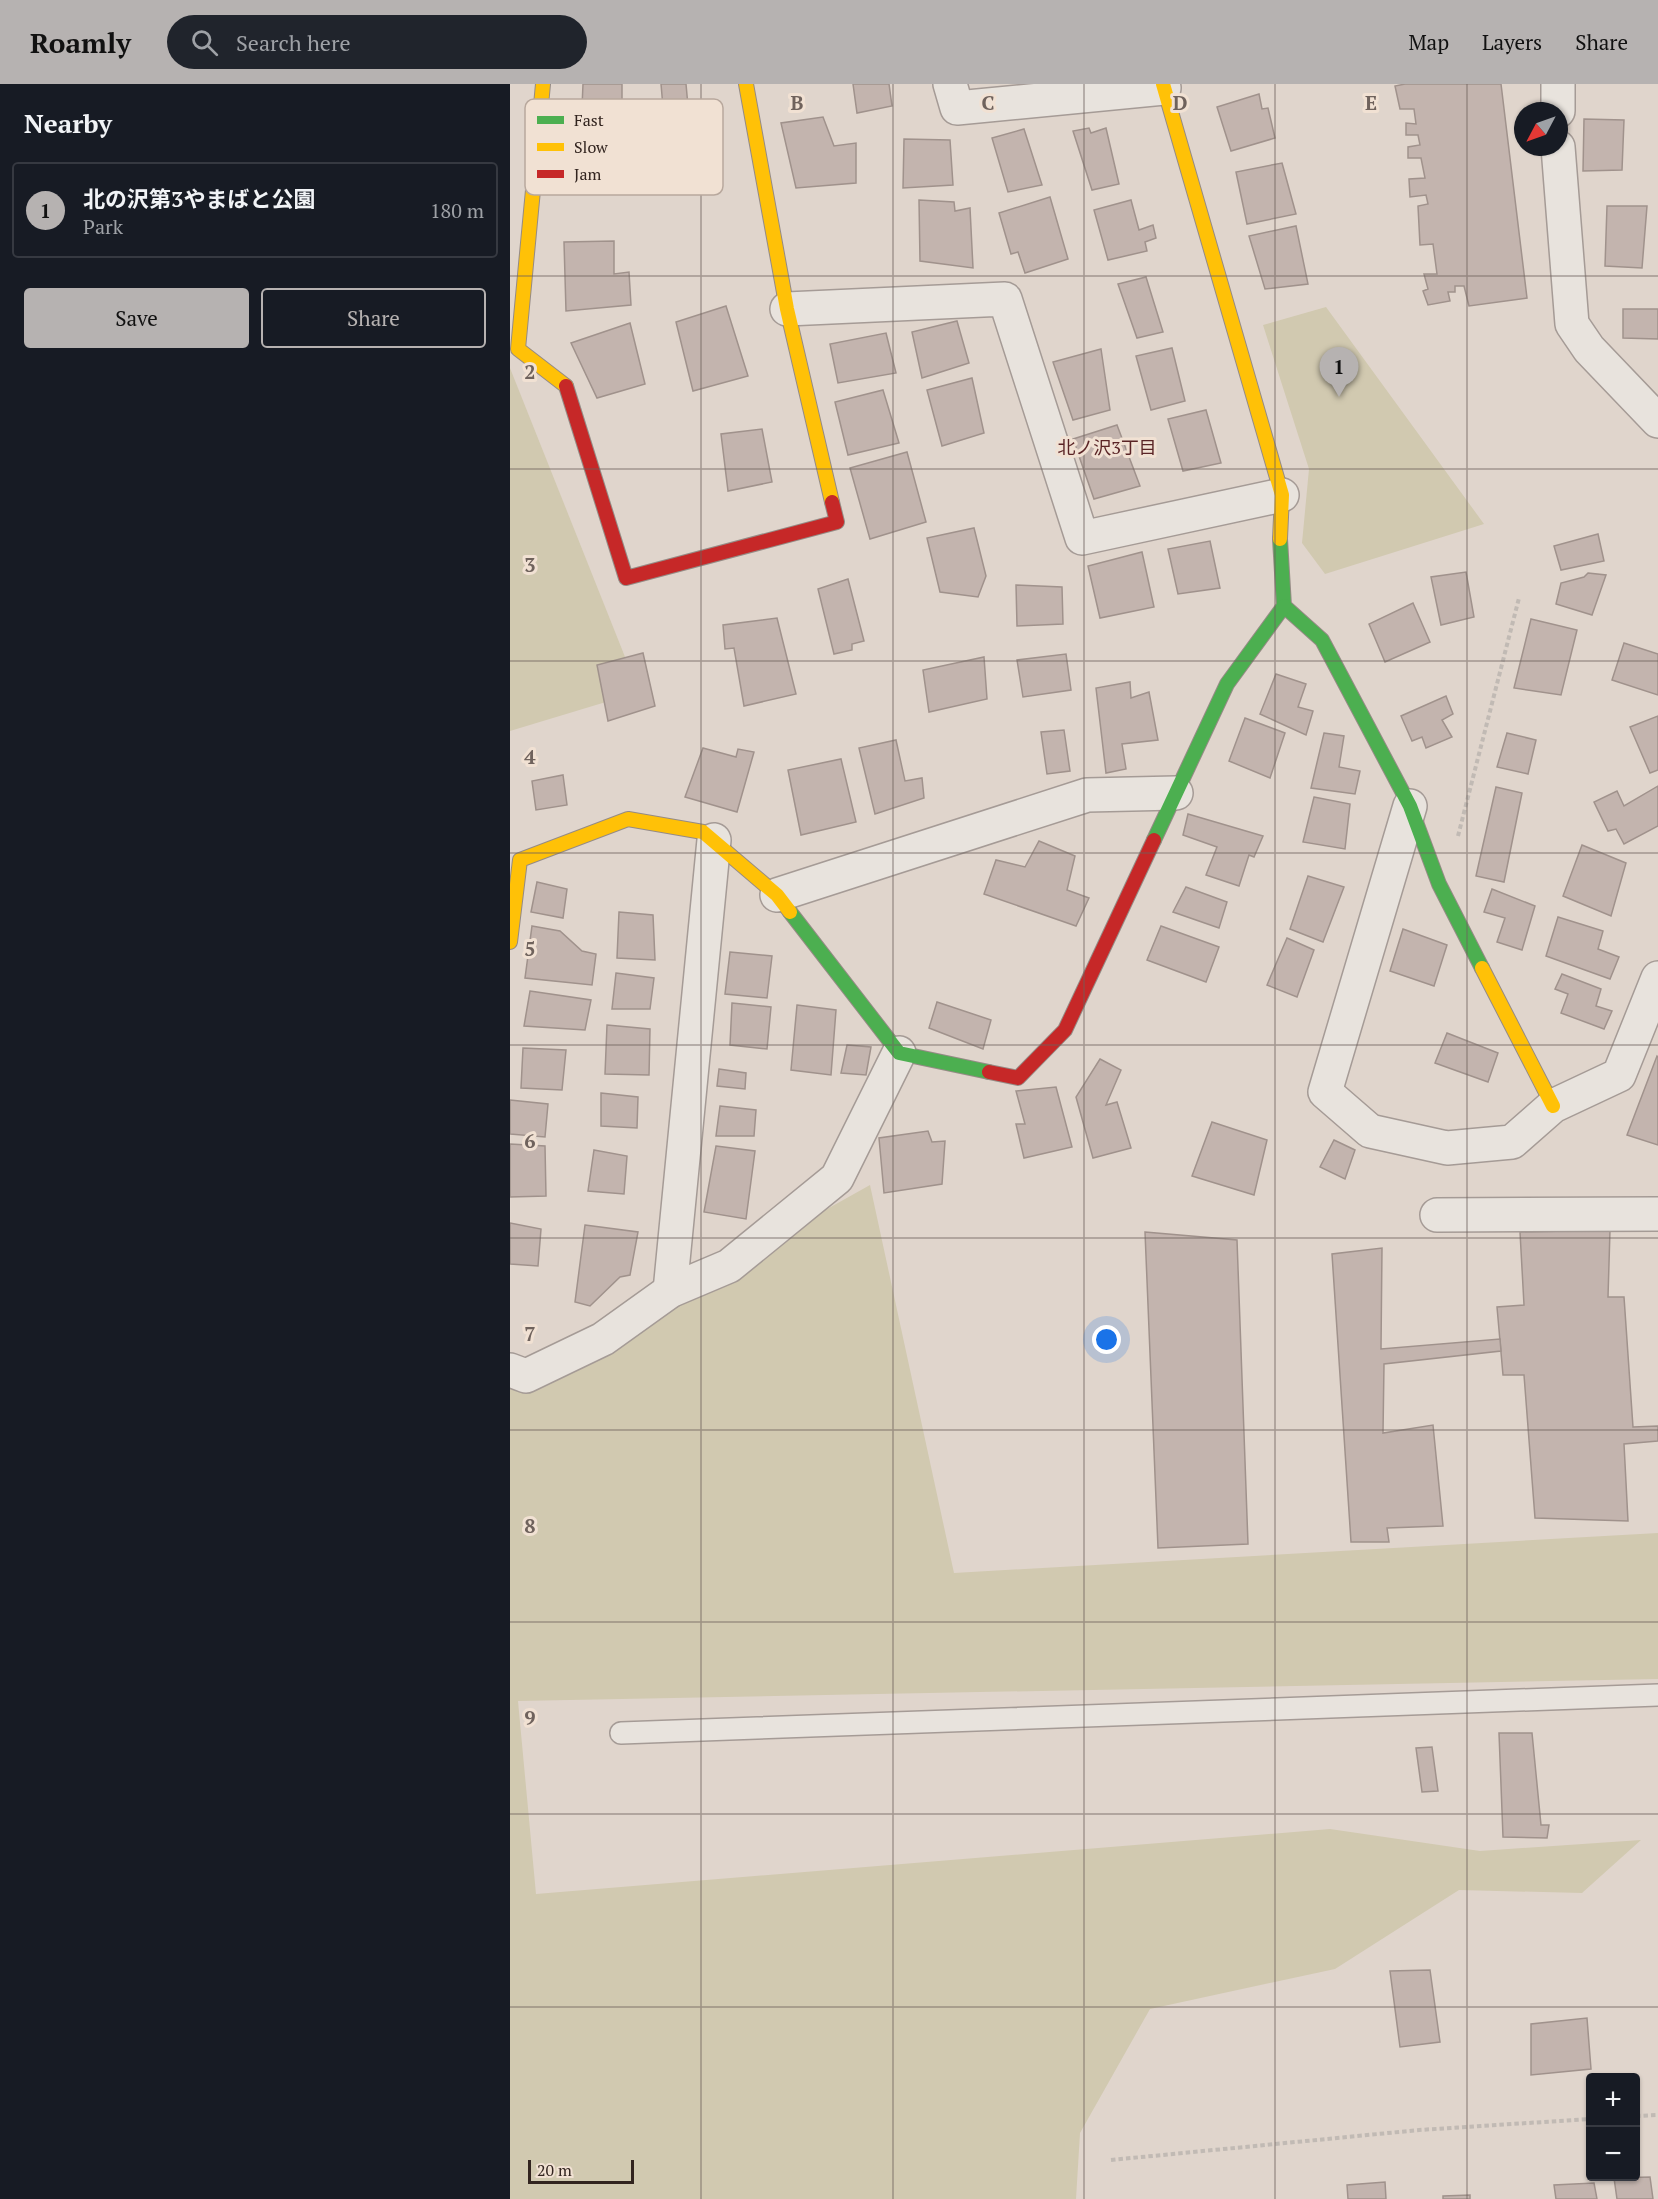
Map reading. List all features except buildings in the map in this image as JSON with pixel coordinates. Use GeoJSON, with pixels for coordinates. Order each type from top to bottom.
{"type":"FeatureCollection","features":[{"type":"Feature","properties":{"kind":"street"},"geometry":{"type":"LineString","coordinates":[[542,99],[543,84]]}},
{"type":"Feature","properties":{"kind":"street"},"geometry":{"type":"LineString","coordinates":[[533,195],[518,349],[566,386],[626,578],[837,522],[787,309],[746,84]]}},
{"type":"Feature","properties":{"kind":"street"},"geometry":{"type":"LineString","coordinates":[[510,942],[520,860],[628,819],[704,832],[777,895],[899,1053],[1018,1078],[1065,1029],[1227,684],[1284,606],[1279,530],[1282,495],[1164,86],[957,108],[950,84]]}},
{"type":"Feature","properties":{"kind":"street"},"geometry":{"type":"LineString","coordinates":[[1558,84],[1558,102]]}},
{"type":"Feature","properties":{"kind":"street"},"geometry":{"type":"LineString","coordinates":[[1559,156],[1572,324],[1589,349],[1658,421]]}},
{"type":"Feature","properties":{"kind":"street"},"geometry":{"type":"LineString","coordinates":[[787,309],[1005,299],[1082,538],[1282,495]]}},
{"type":"Feature","properties":{"kind":"street"},"geometry":{"type":"LineString","coordinates":[[1284,606],[1322,640],[1410,806],[1439,884],[1553,1106]]}},
{"type":"Feature","properties":{"kind":"street"},"geometry":{"type":"LineString","coordinates":[[777,895],[1087,795],[1176,792]]}},
{"type":"Feature","properties":{"kind":"street"},"geometry":{"type":"LineString","coordinates":[[1410,806],[1325,1092],[1370,1131],[1447,1148],[1512,1142],[1553,1106],[1619,1075],[1658,978]]}},
{"type":"Feature","properties":{"kind":"street"},"geometry":{"type":"LineString","coordinates":[[670,1291],[714,840]]}},
{"type":"Feature","properties":{"kind":"street"},"geometry":{"type":"LineString","coordinates":[[510,1370],[526,1376],[603,1339],[670,1291],[729,1266],[837,1178],[899,1053]]}},
{"type":"Feature","properties":{"kind":"street"},"geometry":{"type":"LineString","coordinates":[[1437,1215],[1658,1214]]}},
{"type":"Feature","properties":{"kind":"lane"},"geometry":{"type":"LineString","coordinates":[[621,1732],[1658,1695]]}},
{"type":"Feature","properties":{"kind":"path"},"geometry":{"type":"LineString","coordinates":[[1439,884],[1456,844],[1519,598]]}},
{"type":"Feature","properties":{"kind":"path"},"geometry":{"type":"LineString","coordinates":[[1640,2116],[1658,2115]]}},
{"type":"Feature","properties":{"kind":"path"},"geometry":{"type":"LineString","coordinates":[[1111,2160],[1419,2130],[1586,2119]]}},
{"type":"Feature","properties":{"kind":"shaded area"},"geometry":{"type":"Polygon","coordinates":[[[1326,307],[1484,524],[1325,574],[1302,543],[1309,469],[1263,325],[1326,307]]]}},
{"type":"Feature","properties":{"kind":"shaded area"},"geometry":{"type":"Polygon","coordinates":[[[510,368],[639,692],[510,731],[510,368]]]}},
{"type":"Feature","properties":{"kind":"shaded area"},"geometry":{"type":"Polygon","coordinates":[[[870,1185],[954,1573],[1658,1533],[1658,1679],[518,1701],[536,1894],[1330,1829],[1480,1851],[1641,1840],[1582,1893],[1459,1890],[1335,1969],[1150,2009],[1080,2133],[1076,2199],[510,2199],[510,1387],[870,1185]]]}},
{"type":"Feature","properties":{"kind":"traffic: fast"},"geometry":{"type":"LineString","coordinates":[[1280,539],[1284,606],[1322,640],[1410,806],[1439,884],[1482,968]]}},
{"type":"Feature","properties":{"kind":"traffic: fast"},"geometry":{"type":"LineString","coordinates":[[1154,840],[1227,684],[1284,606]]}},
{"type":"Feature","properties":{"kind":"traffic: fast"},"geometry":{"type":"LineString","coordinates":[[790,912],[899,1053],[989,1072]]}},
{"type":"Feature","properties":{"kind":"traffic: slow"},"geometry":{"type":"LineString","coordinates":[[542,99],[543,84]]}},
{"type":"Feature","properties":{"kind":"traffic: slow"},"geometry":{"type":"LineString","coordinates":[[746,84],[787,309],[832,502]]}},
{"type":"Feature","properties":{"kind":"traffic: slow"},"geometry":{"type":"LineString","coordinates":[[1163,84],[1282,495],[1280,539]]}},
{"type":"Feature","properties":{"kind":"traffic: slow"},"geometry":{"type":"LineString","coordinates":[[533,195],[518,349],[566,386]]}},
{"type":"Feature","properties":{"kind":"traffic: slow"},"geometry":{"type":"LineString","coordinates":[[510,942],[520,860],[628,819],[703,832],[777,895],[790,912]]}},
{"type":"Feature","properties":{"kind":"traffic: slow"},"geometry":{"type":"LineString","coordinates":[[1482,968],[1553,1106]]}},
{"type":"Feature","properties":{"kind":"traffic: jam"},"geometry":{"type":"LineString","coordinates":[[566,386],[626,578],[837,522],[832,502]]}},
{"type":"Feature","properties":{"kind":"traffic: jam"},"geometry":{"type":"LineString","coordinates":[[989,1072],[1018,1078],[1065,1030],[1154,840]]}},
{"type":"Feature","properties":{"kind":"place","name":"北の沢第3やまばと公園"},"geometry":{"type":"Point","coordinates":[1339,397]}},
{"type":"Feature","properties":{"kind":"district","name":"北ノ沢3丁目"},"geometry":{"type":"Point","coordinates":[1107,447]}}]}
